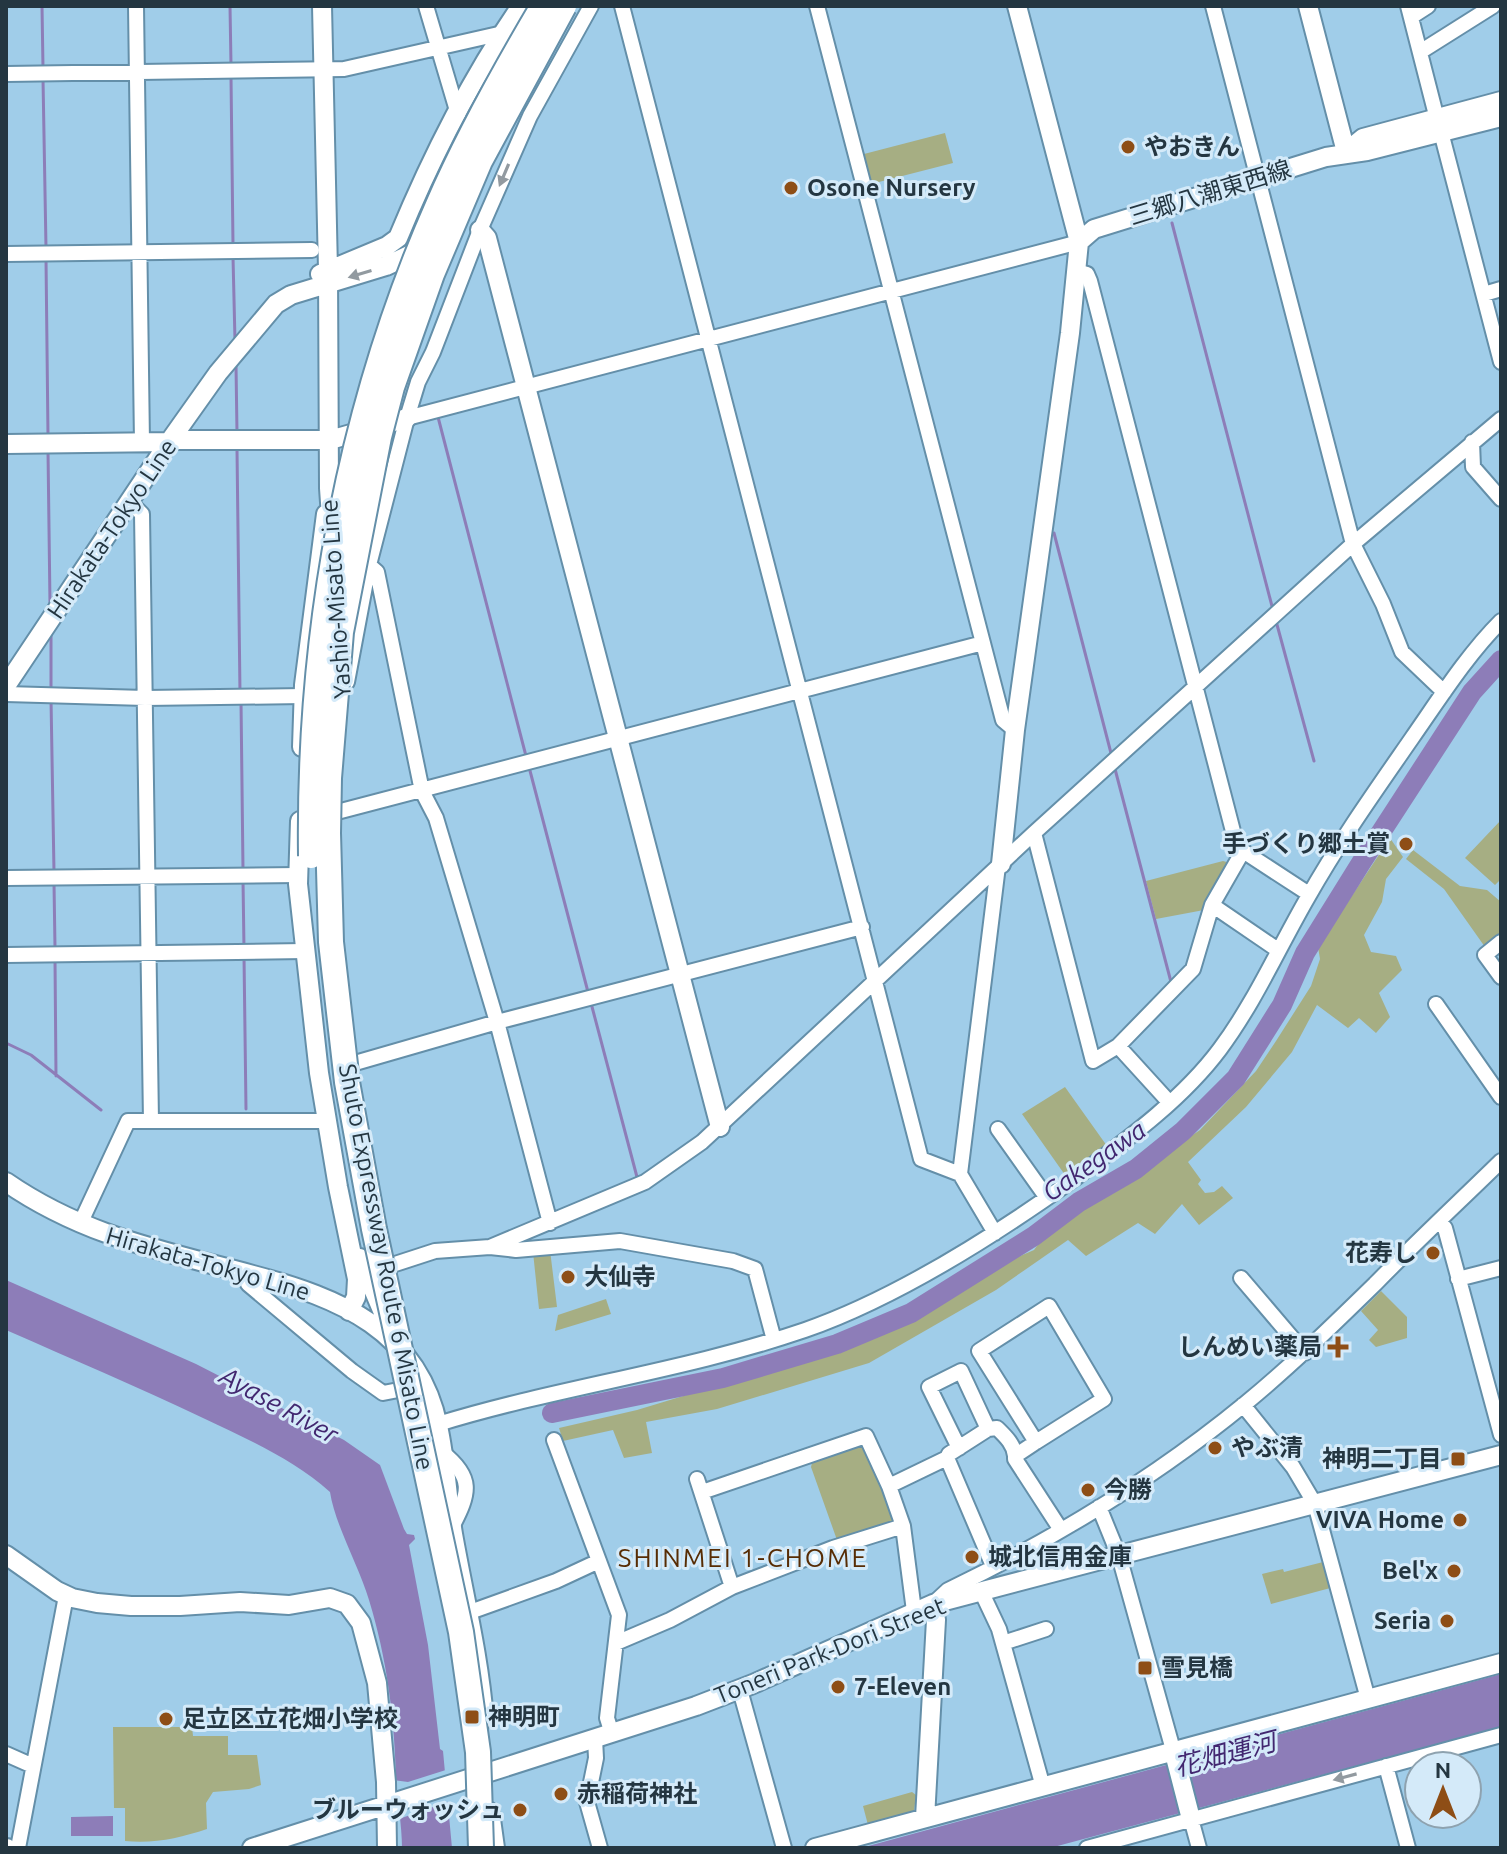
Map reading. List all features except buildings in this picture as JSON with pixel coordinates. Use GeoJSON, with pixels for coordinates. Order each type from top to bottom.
{"type":"FeatureCollection","features":[{"type":"Feature","properties":{"kind":"highway"},"geometry":{"type":"LineString","coordinates":[[336,495],[360,395],[398,276],[452,143],[482,81],[529,6]]}},
{"type":"Feature","properties":{"kind":"highway","name":"Shuto Expressway Route 6 Misato Line"},"geometry":{"type":"LineString","coordinates":[[465,1848],[462,1751],[447,1634],[335,1112],[315,941],[311,778],[336,495],[412,268],[461,154],[543,6]]}},
{"type":"Feature","properties":{"kind":"highway","name":"Shuto Expressway Route 6 Misato Line"},"geometry":{"type":"LineString","coordinates":[[481,1848],[478,1752],[464,1645],[374,1229],[347,1082],[329,904],[331,748],[341,632],[379,437],[411,330],[480,161],[564,6]]}},
{"type":"Feature","properties":{"kind":"highway"},"geometry":{"type":"LineString","coordinates":[[341,632],[356,596],[370,518],[412,367],[490,170],[580,6]]}},
{"type":"Feature","properties":{"kind":"main road"},"geometry":{"type":"LineString","coordinates":[[322,6],[330,440],[336,495]]}},
{"type":"Feature","properties":{"kind":"main road"},"geometry":{"type":"LineString","coordinates":[[328,277],[398,238],[458,114],[521,6]]}},
{"type":"Feature","properties":{"kind":"main road"},"geometry":{"type":"LineString","coordinates":[[328,277],[386,266],[437,242],[461,218],[500,132],[549,61],[573,6]]}},
{"type":"Feature","properties":{"kind":"main road"},"geometry":{"type":"LineString","coordinates":[[999,865],[1079,242],[1017,6]]}},
{"type":"Feature","properties":{"kind":"main road"},"geometry":{"type":"LineString","coordinates":[[1308,6],[1346,152]]}},
{"type":"Feature","properties":{"kind":"main road","name":"三郷八潮東西線"},"geometry":{"type":"LineString","coordinates":[[1079,242],[1094,229],[1259,176],[1346,152],[1367,151],[1501,101]]}},
{"type":"Feature","properties":{"kind":"main road","name":"三郷八潮東西線"},"geometry":{"type":"LineString","coordinates":[[1439,126],[1501,117]]}},
{"type":"Feature","properties":{"kind":"main road"},"geometry":{"type":"LineString","coordinates":[[480,230],[487,238],[527,387],[720,1127]]}},
{"type":"Feature","properties":{"kind":"main road","name":"Hirakata-Tokyo Line"},"geometry":{"type":"LineString","coordinates":[[6,686],[218,373],[229,349],[251,317],[272,298],[328,277]]}},
{"type":"Feature","properties":{"kind":"main road"},"geometry":{"type":"LineString","coordinates":[[6,444],[330,440],[407,418]]}},
{"type":"Feature","properties":{"kind":"main road","name":"Yashio-Misato Line"},"geometry":{"type":"LineString","coordinates":[[336,495],[304,696],[298,875],[326,1121],[358,1288],[349,1311]]}},
{"type":"Feature","properties":{"kind":"main road","name":"Yashio-Misato Line"},"geometry":{"type":"LineString","coordinates":[[336,495],[344,701],[337,812],[340,948],[355,1063],[402,1314],[391,1337]]}},
{"type":"Feature","properties":{"kind":"main road"},"geometry":{"type":"LineString","coordinates":[[305,949],[340,948]]}},
{"type":"Feature","properties":{"kind":"main road"},"geometry":{"type":"LineString","coordinates":[[338,1187],[375,1181]]}},
{"type":"Feature","properties":{"kind":"main road","name":"Hirakata-Tokyo Line"},"geometry":{"type":"LineString","coordinates":[[6,1182],[54,1212],[111,1237],[305,1290],[349,1311],[391,1337],[406,1353],[425,1385],[438,1424],[452,1527],[481,1680],[489,1810],[495,1848]]}},
{"type":"Feature","properties":{"kind":"main road"},"geometry":{"type":"LineString","coordinates":[[345,1222],[391,1337]]}},
{"type":"Feature","properties":{"kind":"main road","name":"Toneri Park-Dori Street"},"geometry":{"type":"LineString","coordinates":[[252,1848],[603,1737],[740,1690],[933,1604],[1501,1455]]}},
{"type":"Feature","properties":{"kind":"main road"},"geometry":{"type":"LineString","coordinates":[[6,1555],[66,1596],[97,1603],[131,1606],[240,1602],[289,1605],[330,1598],[347,1604],[361,1623],[377,1683],[392,1804],[387,1848]]}},
{"type":"Feature","properties":{"kind":"main road"},"geometry":{"type":"LineString","coordinates":[[925,1818],[936,1620],[933,1604]]}},
{"type":"Feature","properties":{"kind":"main road"},"geometry":{"type":"LineString","coordinates":[[815,1848],[1174,1754],[1501,1663]]}},
{"type":"Feature","properties":{"kind":"main road"},"geometry":{"type":"LineString","coordinates":[[1174,1754],[1191,1817]]}},
{"type":"Feature","properties":{"kind":"street"},"geometry":{"type":"LineString","coordinates":[[136,6],[142,443]]}},
{"type":"Feature","properties":{"kind":"street"},"geometry":{"type":"LineString","coordinates":[[426,6],[458,114]]}},
{"type":"Feature","properties":{"kind":"street"},"geometry":{"type":"LineString","coordinates":[[344,701],[369,565],[418,382],[530,116],[549,61],[591,6]]}},
{"type":"Feature","properties":{"kind":"street"},"geometry":{"type":"LineString","coordinates":[[622,6],[921,1159],[960,1174]]}},
{"type":"Feature","properties":{"kind":"street"},"geometry":{"type":"LineString","coordinates":[[817,6],[1003,720],[1015,730]]}},
{"type":"Feature","properties":{"kind":"street"},"geometry":{"type":"LineString","coordinates":[[1213,6],[1353,544],[1383,604],[1402,652],[1444,692]]}},
{"type":"Feature","properties":{"kind":"street"},"geometry":{"type":"LineString","coordinates":[[1428,6],[1409,12],[1501,362]]}},
{"type":"Feature","properties":{"kind":"street"},"geometry":{"type":"LineString","coordinates":[[1420,52],[1493,6]]}},
{"type":"Feature","properties":{"kind":"street"},"geometry":{"type":"LineString","coordinates":[[6,74],[323,71],[503,33]]}},
{"type":"Feature","properties":{"kind":"street"},"geometry":{"type":"LineString","coordinates":[[407,418],[1079,242]]}},
{"type":"Feature","properties":{"kind":"street"},"geometry":{"type":"LineString","coordinates":[[6,254],[312,250]]}},
{"type":"Feature","properties":{"kind":"street"},"geometry":{"type":"LineString","coordinates":[[1076,271],[1087,274],[1090,281],[1235,839],[1243,851],[1309,894]]}},
{"type":"Feature","properties":{"kind":"street"},"geometry":{"type":"LineString","coordinates":[[1484,294],[1501,289]]}},
{"type":"Feature","properties":{"kind":"street"},"geometry":{"type":"LineString","coordinates":[[490,1247],[645,1182],[720,1127],[1034,833],[1353,544],[1501,419]]}},
{"type":"Feature","properties":{"kind":"street"},"geometry":{"type":"LineString","coordinates":[[1472,442],[1473,467],[1501,499]]}},
{"type":"Feature","properties":{"kind":"street"},"geometry":{"type":"LineString","coordinates":[[131,503],[142,514],[151,1121]]}},
{"type":"Feature","properties":{"kind":"street"},"geometry":{"type":"LineString","coordinates":[[369,565],[377,572],[422,791],[436,818],[497,1022],[550,1223]]}},
{"type":"Feature","properties":{"kind":"street"},"geometry":{"type":"LineString","coordinates":[[438,1424],[494,1406],[774,1340],[846,1314],[995,1233],[1110,1151],[1194,1081],[1222,1047],[1309,894],[1361,812],[1444,692],[1501,621]]}},
{"type":"Feature","properties":{"kind":"street"},"geometry":{"type":"LineString","coordinates":[[337,812],[983,643]]}},
{"type":"Feature","properties":{"kind":"street"},"geometry":{"type":"LineString","coordinates":[[6,694],[145,698],[304,696]]}},
{"type":"Feature","properties":{"kind":"street"},"geometry":{"type":"LineString","coordinates":[[1034,833],[1093,1061],[1118,1046],[1193,969],[1212,905],[1243,851]]}},
{"type":"Feature","properties":{"kind":"street"},"geometry":{"type":"LineString","coordinates":[[995,1233],[960,1174],[999,865]]}},
{"type":"Feature","properties":{"kind":"street"},"geometry":{"type":"LineString","coordinates":[[6,878],[298,875]]}},
{"type":"Feature","properties":{"kind":"street"},"geometry":{"type":"LineString","coordinates":[[1212,905],[1278,950]]}},
{"type":"Feature","properties":{"kind":"street"},"geometry":{"type":"LineString","coordinates":[[355,1063],[497,1022],[862,927]]}},
{"type":"Feature","properties":{"kind":"street"},"geometry":{"type":"LineString","coordinates":[[1501,942],[1485,955],[1501,977]]}},
{"type":"Feature","properties":{"kind":"street"},"geometry":{"type":"LineString","coordinates":[[6,955],[305,949]]}},
{"type":"Feature","properties":{"kind":"street"},"geometry":{"type":"LineString","coordinates":[[1436,1004],[1501,1097]]}},
{"type":"Feature","properties":{"kind":"street"},"geometry":{"type":"LineString","coordinates":[[1118,1046],[1169,1102]]}},
{"type":"Feature","properties":{"kind":"street"},"geometry":{"type":"LineString","coordinates":[[80,1224],[128,1121],[326,1121]]}},
{"type":"Feature","properties":{"kind":"street"},"geometry":{"type":"LineString","coordinates":[[998,1129],[1047,1198]]}},
{"type":"Feature","properties":{"kind":"street"},"geometry":{"type":"LineString","coordinates":[[933,1604],[948,1590],[1099,1507],[1243,1405],[1305,1353],[1501,1161]]}},
{"type":"Feature","properties":{"kind":"street"},"geometry":{"type":"LineString","coordinates":[[1439,1221],[1445,1228],[1501,1435]]}},
{"type":"Feature","properties":{"kind":"street"},"geometry":{"type":"LineString","coordinates":[[392,1265],[435,1251],[490,1247],[516,1250],[620,1241],[733,1261],[755,1269],[774,1340]]}},
{"type":"Feature","properties":{"kind":"street"},"geometry":{"type":"LineString","coordinates":[[1458,1279],[1501,1268]]}},
{"type":"Feature","properties":{"kind":"street"},"geometry":{"type":"LineString","coordinates":[[247,1274],[248,1284],[383,1393],[425,1385]]}},
{"type":"Feature","properties":{"kind":"street"},"geometry":{"type":"LineString","coordinates":[[1241,1278],[1305,1353]]}},
{"type":"Feature","properties":{"kind":"street"},"geometry":{"type":"LineString","coordinates":[[1015,1456],[1104,1399],[1049,1306],[979,1351],[1036,1442]]}},
{"type":"Feature","properties":{"kind":"street"},"geometry":{"type":"LineString","coordinates":[[959,1448],[929,1387],[961,1371],[988,1429]]}},
{"type":"Feature","properties":{"kind":"street"},"geometry":{"type":"LineString","coordinates":[[1243,1405],[1293,1467],[1315,1504],[1368,1699]]}},
{"type":"Feature","properties":{"kind":"street"},"geometry":{"type":"LineString","coordinates":[[889,1486],[947,1458],[988,1429],[997,1428],[1014,1449],[1056,1533]]}},
{"type":"Feature","properties":{"kind":"street"},"geometry":{"type":"LineString","coordinates":[[732,1587],[699,1486],[866,1436],[903,1526],[914,1611]]}},
{"type":"Feature","properties":{"kind":"street"},"geometry":{"type":"LineString","coordinates":[[554,1440],[619,1615],[607,1716],[587,1802],[600,1848]]}},
{"type":"Feature","properties":{"kind":"street"},"geometry":{"type":"LineString","coordinates":[[947,1458],[993,1566]]}},
{"type":"Feature","properties":{"kind":"street"},"geometry":{"type":"LineString","coordinates":[[1099,1507],[1119,1556],[1174,1754]]}},
{"type":"Feature","properties":{"kind":"street"},"geometry":{"type":"LineString","coordinates":[[616,1643],[670,1620],[732,1587],[833,1548],[903,1526]]}},
{"type":"Feature","properties":{"kind":"street"},"geometry":{"type":"LineString","coordinates":[[1042,1576],[1036,1562],[1041,1547],[1056,1533]]}},
{"type":"Feature","properties":{"kind":"street"},"geometry":{"type":"LineString","coordinates":[[470,1612],[556,1581],[599,1561]]}},
{"type":"Feature","properties":{"kind":"street"},"geometry":{"type":"LineString","coordinates":[[982,1593],[1003,1643],[1043,1787]]}},
{"type":"Feature","properties":{"kind":"street"},"geometry":{"type":"LineString","coordinates":[[18,1848],[66,1596]]}},
{"type":"Feature","properties":{"kind":"street"},"geometry":{"type":"LineString","coordinates":[[1003,1643],[1046,1629]]}},
{"type":"Feature","properties":{"kind":"street"},"geometry":{"type":"LineString","coordinates":[[740,1690],[784,1848]]}},
{"type":"Feature","properties":{"kind":"street"},"geometry":{"type":"LineString","coordinates":[[1087,1848],[1191,1817],[1501,1735]]}},
{"type":"Feature","properties":{"kind":"street"},"geometry":{"type":"LineString","coordinates":[[6,1754],[33,1766]]}},
{"type":"Feature","properties":{"kind":"street"},"geometry":{"type":"LineString","coordinates":[[1386,1766],[1408,1848]]}},
{"type":"Feature","properties":{"kind":"street"},"geometry":{"type":"LineString","coordinates":[[1191,1817],[1199,1848]]}},
{"type":"Feature","properties":{"kind":"green space"},"geometry":{"type":"Polygon","coordinates":[[[945,133],[953,163],[871,184],[864,154],[945,133]]]}},
{"type":"Feature","properties":{"kind":"green space"},"geometry":{"type":"Polygon","coordinates":[[[1501,820],[1501,879],[1495,885],[1465,858],[1501,820]]]}},
{"type":"Feature","properties":{"kind":"green space"},"geometry":{"type":"Polygon","coordinates":[[[1390,838],[1403,857],[1386,879],[1382,902],[1364,935],[1371,952],[1396,956],[1402,970],[1379,993],[1390,1017],[1376,1033],[1359,1018],[1348,1028],[1317,1005],[1292,1052],[1246,1107],[1188,1162],[1201,1180],[1198,1184],[1205,1193],[1214,1192],[1222,1186],[1233,1198],[1199,1225],[1182,1204],[1155,1234],[1138,1223],[1086,1256],[1068,1240],[996,1290],[869,1363],[717,1409],[646,1422],[652,1453],[624,1458],[613,1430],[563,1441],[559,1428],[637,1410],[815,1356],[891,1327],[1034,1250],[1047,1232],[1200,1130],[1256,1071],[1276,1041],[1311,986],[1320,959],[1318,947],[1390,838]]]}},
{"type":"Feature","properties":{"kind":"green space"},"geometry":{"type":"Polygon","coordinates":[[[1413,850],[1460,886],[1487,890],[1501,902],[1501,937],[1485,947],[1444,889],[1406,859],[1413,850]]]}},
{"type":"Feature","properties":{"kind":"green space"},"geometry":{"type":"Polygon","coordinates":[[[1223,861],[1230,863],[1204,910],[1156,919],[1146,881],[1223,861]]]}},
{"type":"Feature","properties":{"kind":"green space"},"geometry":{"type":"Polygon","coordinates":[[[1065,1087],[1107,1146],[1065,1175],[1022,1114],[1065,1087]]]}},
{"type":"Feature","properties":{"kind":"green space"},"geometry":{"type":"Polygon","coordinates":[[[550,1250],[557,1307],[539,1309],[533,1252],[550,1250]]]}},
{"type":"Feature","properties":{"kind":"green space"},"geometry":{"type":"Polygon","coordinates":[[[1381,1291],[1407,1317],[1407,1338],[1376,1347],[1369,1340],[1378,1330],[1361,1311],[1381,1291]]]}},
{"type":"Feature","properties":{"kind":"green space"},"geometry":{"type":"Polygon","coordinates":[[[606,1299],[611,1314],[555,1331],[558,1315],[606,1299]]]}},
{"type":"Feature","properties":{"kind":"green space"},"geometry":{"type":"Polygon","coordinates":[[[859,1446],[865,1448],[895,1519],[894,1524],[837,1540],[811,1467],[812,1463],[859,1446]]]}},
{"type":"Feature","properties":{"kind":"green space"},"geometry":{"type":"Polygon","coordinates":[[[1327,1561],[1334,1587],[1271,1604],[1262,1574],[1327,1561]]]}},
{"type":"Feature","properties":{"kind":"green space"},"geometry":{"type":"Polygon","coordinates":[[[113,1727],[192,1727],[193,1736],[228,1736],[228,1755],[257,1755],[261,1785],[213,1792],[206,1803],[207,1829],[167,1840],[125,1841],[125,1808],[114,1808],[113,1727]]]}},
{"type":"Feature","properties":{"kind":"green space"},"geometry":{"type":"Polygon","coordinates":[[[912,1792],[916,1795],[914,1812],[868,1825],[863,1806],[912,1792]]]}},
{"type":"Feature","properties":{"kind":"water"},"geometry":{"type":"Polygon","coordinates":[[[6,1280],[196,1364],[344,1440],[380,1465],[404,1529],[415,1539],[409,1545],[428,1645],[440,1749],[443,1751],[452,1848],[402,1848],[385,1665],[369,1600],[330,1492],[301,1469],[253,1442],[6,1330],[6,1280]]]}},
{"type":"Feature","properties":{"kind":"water","name":"花畑運河"},"geometry":{"type":"Polygon","coordinates":[[[1501,1674],[1501,1727],[1415,1750],[1403,1750],[1403,1753],[1050,1848],[861,1848],[1501,1674]]]}},
{"type":"Feature","properties":{"kind":"water"},"geometry":{"type":"Polygon","coordinates":[[[113,1816],[113,1836],[71,1836],[71,1817],[113,1816]]]}},
{"type":"Feature","properties":{"kind":"pier"},"geometry":{"type":"Polygon","coordinates":[[[449,1769],[453,1800],[396,1820],[393,1780],[408,1782],[449,1769]]]}},
{"type":"Feature","properties":{"kind":"waterway"},"geometry":{"type":"LineString","coordinates":[[42,6],[43,68]]}},
{"type":"Feature","properties":{"kind":"waterway"},"geometry":{"type":"LineString","coordinates":[[230,6],[231,65]]}},
{"type":"Feature","properties":{"kind":"waterway"},"geometry":{"type":"LineString","coordinates":[[231,77],[233,245]]}},
{"type":"Feature","properties":{"kind":"waterway"},"geometry":{"type":"LineString","coordinates":[[43,79],[46,248]]}},
{"type":"Feature","properties":{"kind":"waterway"},"geometry":{"type":"LineString","coordinates":[[1172,223],[1273,610]]}},
{"type":"Feature","properties":{"kind":"waterway"},"geometry":{"type":"LineString","coordinates":[[233,257],[235,341]]}},
{"type":"Feature","properties":{"kind":"waterway"},"geometry":{"type":"LineString","coordinates":[[46,259],[48,436]]}},
{"type":"Feature","properties":{"kind":"waterway"},"geometry":{"type":"LineString","coordinates":[[236,365],[237,433]]}},
{"type":"Feature","properties":{"kind":"waterway"},"geometry":{"type":"LineString","coordinates":[[438,417],[526,756]]}},
{"type":"Feature","properties":{"kind":"waterway"},"geometry":{"type":"LineString","coordinates":[[237,449],[240,693]]}},
{"type":"Feature","properties":{"kind":"waterway"},"geometry":{"type":"LineString","coordinates":[[48,451],[50,604]]}},
{"type":"Feature","properties":{"kind":"waterway"},"geometry":{"type":"LineString","coordinates":[[1054,533],[1112,757]]}},
{"type":"Feature","properties":{"kind":"waterway"},"geometry":{"type":"LineString","coordinates":[[1276,621],[1314,761]]}},
{"type":"Feature","properties":{"kind":"waterway"},"geometry":{"type":"LineString","coordinates":[[51,631],[51,692]]}},
{"type":"Feature","properties":{"kind":"waterway","name":"Gakegawa"},"geometry":{"type":"LineString","coordinates":[[552,1413],[723,1378],[837,1344],[911,1313],[1034,1236],[1079,1202],[1136,1169],[1183,1131],[1236,1078],[1282,1005],[1305,953],[1361,863],[1472,692],[1501,660]]}},
{"type":"Feature","properties":{"kind":"waterway"},"geometry":{"type":"LineString","coordinates":[[51,699],[54,872]]}},
{"type":"Feature","properties":{"kind":"waterway"},"geometry":{"type":"LineString","coordinates":[[241,701],[243,869]]}},
{"type":"Feature","properties":{"kind":"waterway"},"geometry":{"type":"LineString","coordinates":[[529,767],[588,992]]}},
{"type":"Feature","properties":{"kind":"waterway"},"geometry":{"type":"LineString","coordinates":[[1115,769],[1171,982]]}},
{"type":"Feature","properties":{"kind":"waterway"},"geometry":{"type":"LineString","coordinates":[[243,880],[244,949]]}},
{"type":"Feature","properties":{"kind":"waterway"},"geometry":{"type":"LineString","coordinates":[[54,883],[55,948]]}},
{"type":"Feature","properties":{"kind":"waterway"},"geometry":{"type":"LineString","coordinates":[[244,956],[246,1109]]}},
{"type":"Feature","properties":{"kind":"waterway"},"geometry":{"type":"LineString","coordinates":[[55,959],[56,1076]]}},
{"type":"Feature","properties":{"kind":"waterway"},"geometry":{"type":"LineString","coordinates":[[591,1003],[637,1177]]}},
{"type":"Feature","properties":{"kind":"waterway"},"geometry":{"type":"LineString","coordinates":[[6,1043],[31,1055],[101,1110]]}},
{"type":"Feature","properties":{"kind":"place","name":"やおきん"},"geometry":{"type":"Point","coordinates":[1128,147]}},
{"type":"Feature","properties":{"kind":"place","name":"Osone Nursery"},"geometry":{"type":"Point","coordinates":[791,188]}},
{"type":"Feature","properties":{"kind":"place","name":"手づくり郷土賞"},"geometry":{"type":"Point","coordinates":[1406,844]}},
{"type":"Feature","properties":{"kind":"place","name":"花寿し"},"geometry":{"type":"Point","coordinates":[1433,1253]}},
{"type":"Feature","properties":{"kind":"place","name":"大仙寺"},"geometry":{"type":"Point","coordinates":[568,1277]}},
{"type":"Feature","properties":{"kind":"place","name":"しんめい薬局"},"geometry":{"type":"Point","coordinates":[1338,1347]}},
{"type":"Feature","properties":{"kind":"place","name":"やぶ清"},"geometry":{"type":"Point","coordinates":[1215,1448]}},
{"type":"Feature","properties":{"kind":"place","name":"神明二丁目"},"geometry":{"type":"Point","coordinates":[1458,1459]}},
{"type":"Feature","properties":{"kind":"place","name":"今勝"},"geometry":{"type":"Point","coordinates":[1088,1490]}},
{"type":"Feature","properties":{"kind":"place","name":"VIVA Home"},"geometry":{"type":"Point","coordinates":[1460,1520]}},
{"type":"Feature","properties":{"kind":"place","name":"城北信用金庫"},"geometry":{"type":"Point","coordinates":[972,1557]}},
{"type":"Feature","properties":{"kind":"place","name":"Bel'x"},"geometry":{"type":"Point","coordinates":[1454,1571]}},
{"type":"Feature","properties":{"kind":"place","name":"Seria"},"geometry":{"type":"Point","coordinates":[1447,1621]}},
{"type":"Feature","properties":{"kind":"place","name":"雪見橋"},"geometry":{"type":"Point","coordinates":[1145,1668]}},
{"type":"Feature","properties":{"kind":"place","name":"7-Eleven"},"geometry":{"type":"Point","coordinates":[838,1687]}},
{"type":"Feature","properties":{"kind":"place","name":"神明町"},"geometry":{"type":"Point","coordinates":[472,1717]}},
{"type":"Feature","properties":{"kind":"place","name":"足立区立花畑小学校"},"geometry":{"type":"Point","coordinates":[166,1719]}},
{"type":"Feature","properties":{"kind":"place","name":"赤稲荷神社"},"geometry":{"type":"Point","coordinates":[561,1794]}},
{"type":"Feature","properties":{"kind":"place","name":"ブルーウォッシュ"},"geometry":{"type":"Point","coordinates":[520,1810]}},
{"type":"Feature","properties":{"kind":"district","name":"SHINMEI 1-CHOME"},"geometry":{"type":"Point","coordinates":[743,1558]}},
{"type":"Feature","properties":{"kind":"water label","name":"Ayase River"},"geometry":{"type":"Point","coordinates":[279,1405]}}]}
